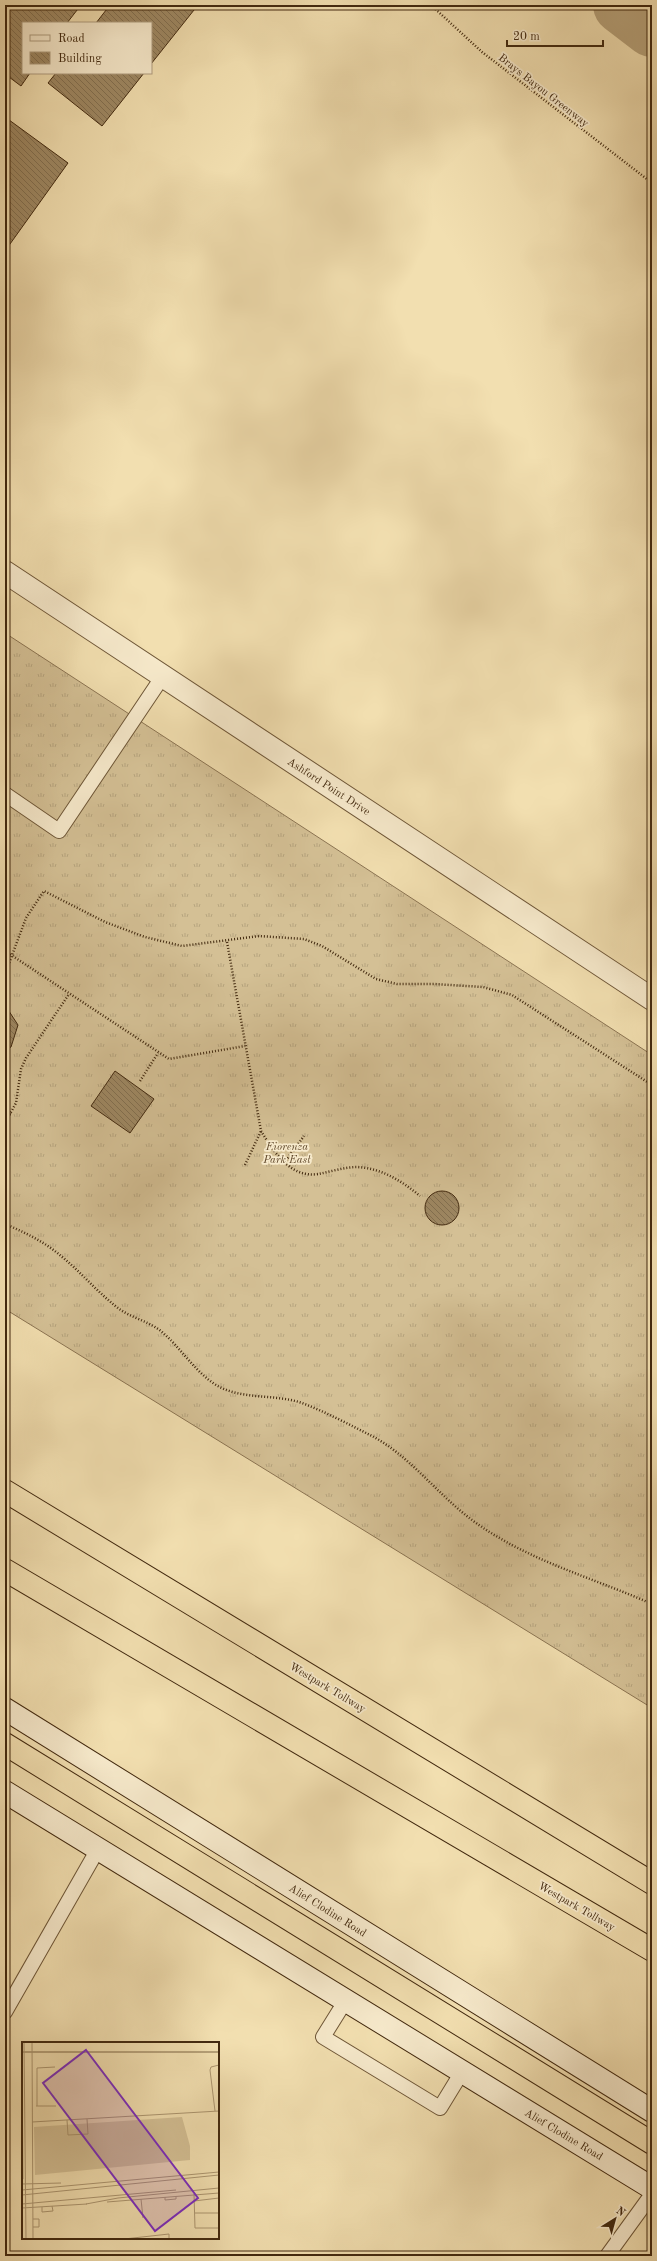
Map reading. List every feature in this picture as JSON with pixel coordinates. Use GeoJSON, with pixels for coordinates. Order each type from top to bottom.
{"type":"FeatureCollection","features":[{"type":"Feature","properties":{"kind":"highway","name":"Westpark Tollway"},"geometry":{"type":"LineString","coordinates":[[5,1491],[652,1883]]}},
{"type":"Feature","properties":{"kind":"highway","name":"Westpark Tollway"},"geometry":{"type":"LineString","coordinates":[[5,1570],[652,1950]]}},
{"type":"Feature","properties":{"kind":"highway"},"geometry":{"type":"LineString","coordinates":[[5,1744],[652,2143]]}},
{"type":"Feature","properties":{"kind":"main road","name":"Ashford Point Drive"},"geometry":{"type":"LineString","coordinates":[[5,572],[652,999]]}},
{"type":"Feature","properties":{"kind":"main road","name":"Alief Clodine Road"},"geometry":{"type":"LineString","coordinates":[[5,1709],[652,2111]]}},
{"type":"Feature","properties":{"kind":"main road","name":"Alief Clodine Road"},"geometry":{"type":"LineString","coordinates":[[5,1792],[652,2188]]}},
{"type":"Feature","properties":{"kind":"lane"},"geometry":{"type":"LineString","coordinates":[[5,794],[59,831],[163,676]]}},
{"type":"Feature","properties":{"kind":"lane"},"geometry":{"type":"LineString","coordinates":[[5,2012],[98,1849]]}},
{"type":"Feature","properties":{"kind":"lane"},"geometry":{"type":"LineString","coordinates":[[346,2000],[323,2037],[355,2057],[440,2108],[462,2072]]}},
{"type":"Feature","properties":{"kind":"lane"},"geometry":{"type":"LineString","coordinates":[[607,2256],[652,2194]]}},
{"type":"Feature","properties":{"kind":"path","name":"Brays Bayou Greenway"},"geometry":{"type":"LineString","coordinates":[[431,5],[482,52],[652,183]]}},
{"type":"Feature","properties":{"kind":"path"},"geometry":{"type":"LineString","coordinates":[[5,974],[26,918],[44,891],[105,922],[145,937],[182,946],[227,942],[259,936],[304,939],[322,946],[376,979],[397,984],[434,984],[483,987],[512,995],[652,1085]]}},
{"type":"Feature","properties":{"kind":"path"},"geometry":{"type":"LineString","coordinates":[[227,942],[261,1131],[271,1149],[284,1163],[302,1174],[316,1174],[356,1167],[378,1170],[405,1184],[420,1196]]}},
{"type":"Feature","properties":{"kind":"path"},"geometry":{"type":"LineString","coordinates":[[5,951],[169,1059],[245,1046]]}},
{"type":"Feature","properties":{"kind":"path"},"geometry":{"type":"LineString","coordinates":[[5,1123],[16,1103],[21,1069],[69,994]]}},
{"type":"Feature","properties":{"kind":"path"},"geometry":{"type":"LineString","coordinates":[[140,1081],[158,1052]]}},
{"type":"Feature","properties":{"kind":"path"},"geometry":{"type":"LineString","coordinates":[[5,1111],[11,1114]]}},
{"type":"Feature","properties":{"kind":"path"},"geometry":{"type":"LineString","coordinates":[[245,1166],[261,1131]]}},
{"type":"Feature","properties":{"kind":"path"},"geometry":{"type":"LineString","coordinates":[[284,1163],[304,1136]]}},
{"type":"Feature","properties":{"kind":"path"},"geometry":{"type":"LineString","coordinates":[[5,1224],[41,1242],[61,1256],[107,1300],[125,1313],[159,1330],[215,1384],[241,1394],[302,1403],[373,1437],[398,1455],[472,1520],[504,1542],[552,1565],[609,1585],[652,1604]]}},
{"type":"Feature","properties":{"kind":"green space","name":"Fiorenza Park East"},"geometry":{"type":"Polygon","coordinates":[[[5,633],[652,1055],[652,1708],[5,1309],[5,633]]]}},
{"type":"Feature","properties":{"kind":"building"},"geometry":{"type":"Polygon","coordinates":[[[5,5],[81,5],[68,22],[22,22],[22,74],[29,74],[21,86],[5,74],[5,5]]]}},
{"type":"Feature","properties":{"kind":"building"},"geometry":{"type":"Polygon","coordinates":[[[110,5],[198,5],[152,63],[152,22],[97,22],[110,5]]]}},
{"type":"Feature","properties":{"kind":"building"},"geometry":{"type":"Polygon","coordinates":[[[55,74],[143,74],[102,126],[48,83],[55,74]]]}},
{"type":"Feature","properties":{"kind":"building"},"geometry":{"type":"Polygon","coordinates":[[[5,117],[68,163],[5,251],[5,117]]]}},
{"type":"Feature","properties":{"kind":"building"},"geometry":{"type":"Polygon","coordinates":[[[5,1005],[18,1025],[11,1047],[5,1050],[5,1005]]]}},
{"type":"Feature","properties":{"kind":"building"},"geometry":{"type":"Polygon","coordinates":[[[115,1071],[154,1099],[130,1133],[91,1106],[115,1071]]]}},
{"type":"Feature","properties":{"kind":"building"},"geometry":{"type":"Polygon","coordinates":[[[439,1191],[445,1191],[454,1196],[458,1202],[458,1214],[454,1220],[445,1225],[439,1225],[430,1220],[425,1211],[425,1205],[430,1196],[439,1191]]]}},
{"type":"Feature","properties":{"kind":"waterway"},"geometry":{"type":"LineString","coordinates":[[622,5],[652,28]]}}]}
